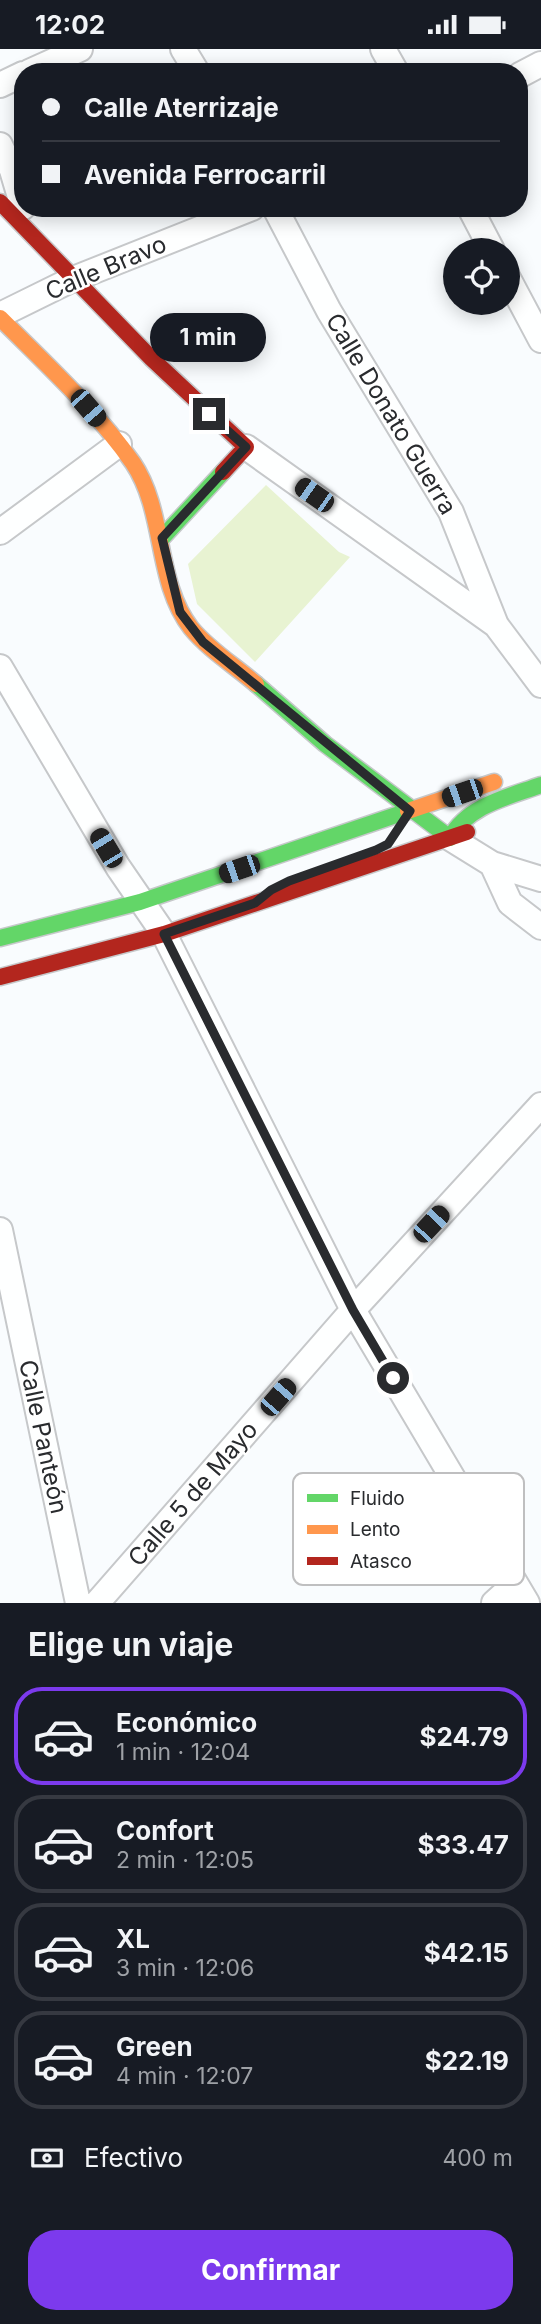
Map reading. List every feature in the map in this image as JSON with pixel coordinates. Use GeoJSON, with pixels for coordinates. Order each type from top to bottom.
{"type":"FeatureCollection","features":[{"type":"Feature","properties":{"kind":"main road"},"geometry":{"type":"LineString","coordinates":[[0,202],[14,217]]}},
{"type":"Feature","properties":{"kind":"main road"},"geometry":{"type":"LineString","coordinates":[[14,217],[71,280],[190,398],[246,447],[162,538]]}},
{"type":"Feature","properties":{"kind":"main road"},"geometry":{"type":"LineString","coordinates":[[0,317],[72,390],[119,444],[146,489],[162,538],[180,612],[203,642],[410,811],[450,838]]}},
{"type":"Feature","properties":{"kind":"main road"},"geometry":{"type":"LineString","coordinates":[[0,937],[141,902],[514,775]]}},
{"type":"Feature","properties":{"kind":"main road"},"geometry":{"type":"LineString","coordinates":[[450,838],[454,825],[466,816],[541,785]]}},
{"type":"Feature","properties":{"kind":"main road"},"geometry":{"type":"LineString","coordinates":[[255,903],[271,890],[289,881],[376,850],[397,833],[410,811]]}},
{"type":"Feature","properties":{"kind":"main road"},"geometry":{"type":"LineString","coordinates":[[0,977],[164,934],[485,826]]}},
{"type":"Feature","properties":{"kind":"street"},"geometry":{"type":"LineString","coordinates":[[49,63],[80,49]]}},
{"type":"Feature","properties":{"kind":"street"},"geometry":{"type":"LineString","coordinates":[[0,145],[14,177]]}},
{"type":"Feature","properties":{"kind":"street"},"geometry":{"type":"LineString","coordinates":[[25,217],[30,234]]}},
{"type":"Feature","properties":{"kind":"street","name":"Calle Bravo"},"geometry":{"type":"LineString","coordinates":[[0,317],[71,280],[229,217]]}},
{"type":"Feature","properties":{"kind":"street","name":"Calle Donato Guerra"},"geometry":{"type":"LineString","coordinates":[[280,217],[329,311],[450,512],[496,625]]}},
{"type":"Feature","properties":{"kind":"street"},"geometry":{"type":"LineString","coordinates":[[475,217],[486,238]]}},
{"type":"Feature","properties":{"kind":"street"},"geometry":{"type":"LineString","coordinates":[[520,301],[541,340]]}},
{"type":"Feature","properties":{"kind":"street"},"geometry":{"type":"LineString","coordinates":[[0,532],[119,444]]}},
{"type":"Feature","properties":{"kind":"street"},"geometry":{"type":"LineString","coordinates":[[246,447],[496,625],[541,685]]}},
{"type":"Feature","properties":{"kind":"street"},"geometry":{"type":"LineString","coordinates":[[0,667],[141,902],[164,934],[353,1310],[449,1473]]}},
{"type":"Feature","properties":{"kind":"street"},"geometry":{"type":"LineString","coordinates":[[450,838],[492,864],[541,879]]}},
{"type":"Feature","properties":{"kind":"street"},"geometry":{"type":"LineString","coordinates":[[492,864],[510,903],[541,927]]}},
{"type":"Feature","properties":{"kind":"street","name":"Calle 5 de Mayo"},"geometry":{"type":"LineString","coordinates":[[97,1603],[353,1310],[541,1105]]}},
{"type":"Feature","properties":{"kind":"street","name":"Calle Panteón"},"geometry":{"type":"LineString","coordinates":[[0,1230],[78,1603]]}},
{"type":"Feature","properties":{"kind":"street"},"geometry":{"type":"LineString","coordinates":[[494,1603],[521,1594]]}},
{"type":"Feature","properties":{"kind":"green space"},"geometry":{"type":"Polygon","coordinates":[[[266,485],[339,552],[350,557],[255,662],[197,604],[188,564],[266,485]]]}},
{"type":"Feature","properties":{"kind":"traffic: fast"},"geometry":{"type":"LineString","coordinates":[[162,538],[223,472]]}},
{"type":"Feature","properties":{"kind":"traffic: fast"},"geometry":{"type":"LineString","coordinates":[[256,684],[325,744],[450,838],[467,817],[478,810],[502,798],[541,785]]}},
{"type":"Feature","properties":{"kind":"traffic: fast"},"geometry":{"type":"LineString","coordinates":[[0,938],[140,902],[408,811]]}},
{"type":"Feature","properties":{"kind":"traffic: slow"},"geometry":{"type":"LineString","coordinates":[[0,318],[87,406],[133,463],[151,503],[171,590],[180,610],[191,628],[205,643],[256,684]]}},
{"type":"Feature","properties":{"kind":"traffic: slow"},"geometry":{"type":"LineString","coordinates":[[408,811],[494,782]]}},
{"type":"Feature","properties":{"kind":"traffic: jam"},"geometry":{"type":"LineString","coordinates":[[0,202],[14,216]]}},
{"type":"Feature","properties":{"kind":"traffic: jam"},"geometry":{"type":"LineString","coordinates":[[15,217],[151,358],[246,447],[223,472]]}},
{"type":"Feature","properties":{"kind":"traffic: jam"},"geometry":{"type":"LineString","coordinates":[[0,977],[164,934],[467,832]]}},
{"type":"Feature","properties":{"kind":"route"},"geometry":{"type":"LineString","coordinates":[[209,414],[246,447],[162,538],[167,568],[180,612],[203,642],[410,811],[400,830],[388,844],[376,850],[289,881],[271,890],[255,903],[164,934],[353,1310],[393,1378]]}}]}
